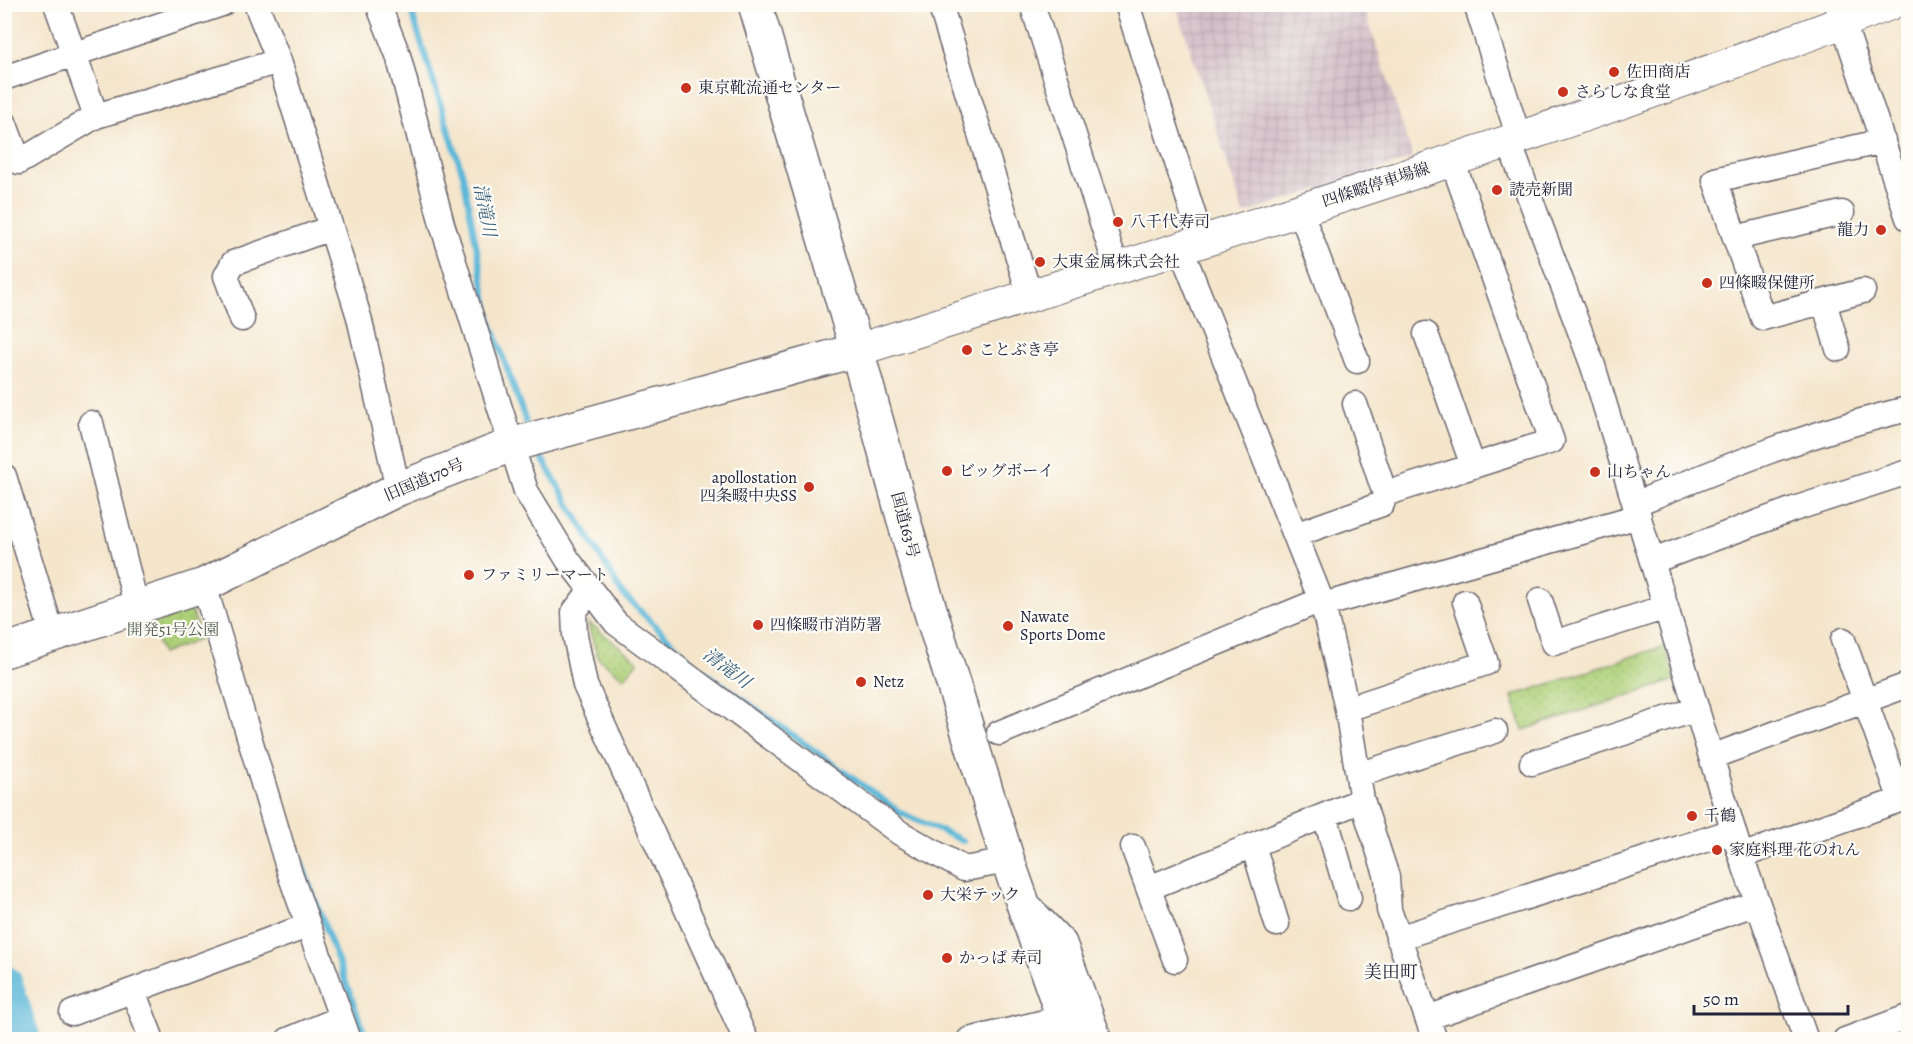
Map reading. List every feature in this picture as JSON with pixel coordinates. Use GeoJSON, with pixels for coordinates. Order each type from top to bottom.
{"type":"FeatureCollection","features":[{"type":"Feature","properties":{"kind":"highway","name":"国道163号"},"geometry":{"type":"LineString","coordinates":[[735,4],[916,564],[999,863],[1056,1034]]}},
{"type":"Feature","properties":{"kind":"highway","name":"国道163号"},"geometry":{"type":"LineString","coordinates":[[755,4],[848,353]]}},
{"type":"Feature","properties":{"kind":"highway","name":"旧国道170号"},"geometry":{"type":"LineString","coordinates":[[4,651],[204,585],[398,489],[511,445],[848,353]]}},
{"type":"Feature","properties":{"kind":"highway","name":"国道163号"},"geometry":{"type":"LineString","coordinates":[[999,863],[1022,900],[1056,1034]]}},
{"type":"Feature","properties":{"kind":"main road","name":"四條畷停車場線"},"geometry":{"type":"LineString","coordinates":[[848,353],[1192,245],[1514,140],[1840,14],[1890,4]]}},
{"type":"Feature","properties":{"kind":"street"},"geometry":{"type":"LineString","coordinates":[[56,4],[96,116]]}},
{"type":"Feature","properties":{"kind":"street"},"geometry":{"type":"LineString","coordinates":[[4,78],[222,4]]}},
{"type":"Feature","properties":{"kind":"street"},"geometry":{"type":"LineString","coordinates":[[256,4],[279,61],[359,316],[398,489]]}},
{"type":"Feature","properties":{"kind":"street"},"geometry":{"type":"LineString","coordinates":[[378,4],[398,55],[442,224],[526,491],[568,560],[616,623],[900,833],[964,869],[999,863]]}},
{"type":"Feature","properties":{"kind":"street"},"geometry":{"type":"LineString","coordinates":[[940,4],[1030,296]]}},
{"type":"Feature","properties":{"kind":"street"},"geometry":{"type":"LineString","coordinates":[[1032,4],[1117,268]]}},
{"type":"Feature","properties":{"kind":"street"},"geometry":{"type":"LineString","coordinates":[[1127,4],[1192,245],[1295,535],[1322,603],[1347,709],[1362,800],[1387,877],[1389,910],[1431,1029],[1757,903]]}},
{"type":"Feature","properties":{"kind":"street"},"geometry":{"type":"LineString","coordinates":[[1476,4],[1514,140],[1593,366],[1733,831],[1806,1040]]}},
{"type":"Feature","properties":{"kind":"street"},"geometry":{"type":"LineString","coordinates":[[1840,14],[1908,218]]}},
{"type":"Feature","properties":{"kind":"street"},"geometry":{"type":"LineString","coordinates":[[4,122],[20,162],[96,116],[279,61]]}},
{"type":"Feature","properties":{"kind":"street"},"geometry":{"type":"LineString","coordinates":[[1863,291],[1763,318],[1715,180],[1883,141]]}},
{"type":"Feature","properties":{"kind":"street"},"geometry":{"type":"LineString","coordinates":[[1385,494],[1552,441],[1452,160]]}},
{"type":"Feature","properties":{"kind":"street"},"geometry":{"type":"LineString","coordinates":[[1300,210],[1357,362]]}},
{"type":"Feature","properties":{"kind":"street"},"geometry":{"type":"LineString","coordinates":[[1735,238],[1842,213]]}},
{"type":"Feature","properties":{"kind":"street"},"geometry":{"type":"LineString","coordinates":[[242,319],[226,276],[233,263],[331,228]]}},
{"type":"Feature","properties":{"kind":"street"},"geometry":{"type":"LineString","coordinates":[[1824,302],[1838,349]]}},
{"type":"Feature","properties":{"kind":"street"},"geometry":{"type":"LineString","coordinates":[[1426,334],[1473,466]]}},
{"type":"Feature","properties":{"kind":"street"},"geometry":{"type":"LineString","coordinates":[[1295,535],[1382,504],[1385,494],[1355,404]]}},
{"type":"Feature","properties":{"kind":"street"},"geometry":{"type":"LineString","coordinates":[[999,733],[1322,603],[1637,510],[1761,453],[1825,431],[1908,409]]}},
{"type":"Feature","properties":{"kind":"street"},"geometry":{"type":"LineString","coordinates":[[91,423],[137,609]]}},
{"type":"Feature","properties":{"kind":"street"},"geometry":{"type":"LineString","coordinates":[[1653,561],[1794,509],[1908,472]]}},
{"type":"Feature","properties":{"kind":"street"},"geometry":{"type":"LineString","coordinates":[[4,476],[9,505],[53,636]]}},
{"type":"Feature","properties":{"kind":"street"},"geometry":{"type":"LineString","coordinates":[[204,585],[307,926],[345,1029],[288,1040]]}},
{"type":"Feature","properties":{"kind":"street"},"geometry":{"type":"LineString","coordinates":[[591,590],[574,612],[575,635],[585,685],[746,1040]]}},
{"type":"Feature","properties":{"kind":"street"},"geometry":{"type":"LineString","coordinates":[[1540,600],[1554,643],[1666,607]]}},
{"type":"Feature","properties":{"kind":"street"},"geometry":{"type":"LineString","coordinates":[[1347,709],[1486,663],[1465,602]]}},
{"type":"Feature","properties":{"kind":"street"},"geometry":{"type":"LineString","coordinates":[[1741,856],[1905,798],[1864,700],[1843,640]]}},
{"type":"Feature","properties":{"kind":"street"},"geometry":{"type":"LineString","coordinates":[[1711,757],[1908,685]]}},
{"type":"Feature","properties":{"kind":"street"},"geometry":{"type":"LineString","coordinates":[[1532,763],[1697,708]]}},
{"type":"Feature","properties":{"kind":"street"},"geometry":{"type":"LineString","coordinates":[[1358,775],[1495,732]]}},
{"type":"Feature","properties":{"kind":"street"},"geometry":{"type":"LineString","coordinates":[[1149,888],[1362,800]]}},
{"type":"Feature","properties":{"kind":"street"},"geometry":{"type":"LineString","coordinates":[[1324,816],[1349,898]]}},
{"type":"Feature","properties":{"kind":"street"},"geometry":{"type":"LineString","coordinates":[[1398,938],[1733,831]]}},
{"type":"Feature","properties":{"kind":"street"},"geometry":{"type":"LineString","coordinates":[[1253,845],[1276,924]]}},
{"type":"Feature","properties":{"kind":"street"},"geometry":{"type":"LineString","coordinates":[[1133,847],[1175,960]]}},
{"type":"Feature","properties":{"kind":"street"},"geometry":{"type":"LineString","coordinates":[[1022,900],[1064,942],[1100,1040]]}},
{"type":"Feature","properties":{"kind":"street"},"geometry":{"type":"LineString","coordinates":[[72,1013],[307,926]]}},
{"type":"Feature","properties":{"kind":"street"},"geometry":{"type":"LineString","coordinates":[[133,991],[152,1040]]}},
{"type":"Feature","properties":{"kind":"street"},"geometry":{"type":"LineString","coordinates":[[1845,1040],[1908,1017]]}},
{"type":"Feature","properties":{"kind":"street"},"geometry":{"type":"LineString","coordinates":[[969,1040],[1056,1034]]}},
{"type":"Feature","properties":{"kind":"shaded area"},"geometry":{"type":"Polygon","coordinates":[[[1176,5],[1363,5],[1413,158],[1244,214],[1176,5]]]}},
{"type":"Feature","properties":{"kind":"green space","name":"開発51号公園"},"geometry":{"type":"Polygon","coordinates":[[[181,608],[192,612],[201,639],[162,654],[149,620],[181,608]]]}},
{"type":"Feature","properties":{"kind":"green space"},"geometry":{"type":"Polygon","coordinates":[[[587,621],[638,661],[624,678],[598,658],[587,621]]]}},
{"type":"Feature","properties":{"kind":"green space"},"geometry":{"type":"Polygon","coordinates":[[[1665,646],[1676,680],[1523,730],[1512,696],[1665,646]]]}},
{"type":"Feature","properties":{"kind":"waterway","name":"清滝川"},"geometry":{"type":"LineString","coordinates":[[409,4],[463,175],[491,323],[526,422]]}},
{"type":"Feature","properties":{"kind":"waterway","name":"清滝川"},"geometry":{"type":"LineString","coordinates":[[538,452],[622,593],[694,664],[901,813],[963,841]]}},
{"type":"Feature","properties":{"kind":"waterway"},"geometry":{"type":"LineString","coordinates":[[286,821],[367,1040]]}},
{"type":"Feature","properties":{"kind":"waterway"},"geometry":{"type":"LineString","coordinates":[[4,984],[22,1040]]}},
{"type":"Feature","properties":{"kind":"place","name":"佐田商店"},"geometry":{"type":"Point","coordinates":[1614,72]}},
{"type":"Feature","properties":{"kind":"place","name":"東京靴流通センター"},"geometry":{"type":"Point","coordinates":[686,88]}},
{"type":"Feature","properties":{"kind":"place","name":"さらしな食堂"},"geometry":{"type":"Point","coordinates":[1563,92]}},
{"type":"Feature","properties":{"kind":"place","name":"読売新聞"},"geometry":{"type":"Point","coordinates":[1497,190]}},
{"type":"Feature","properties":{"kind":"place","name":"八千代寿司"},"geometry":{"type":"Point","coordinates":[1118,222]}},
{"type":"Feature","properties":{"kind":"place","name":"龍力"},"geometry":{"type":"Point","coordinates":[1881,230]}},
{"type":"Feature","properties":{"kind":"place","name":"大東金属株式会社"},"geometry":{"type":"Point","coordinates":[1040,262]}},
{"type":"Feature","properties":{"kind":"place","name":"四條畷保健所"},"geometry":{"type":"Point","coordinates":[1707,283]}},
{"type":"Feature","properties":{"kind":"place","name":"ことぶき亭"},"geometry":{"type":"Point","coordinates":[967,350]}},
{"type":"Feature","properties":{"kind":"place","name":"ビッグボーイ"},"geometry":{"type":"Point","coordinates":[947,471]}},
{"type":"Feature","properties":{"kind":"place","name":"山ちゃん"},"geometry":{"type":"Point","coordinates":[1595,472]}},
{"type":"Feature","properties":{"kind":"place","name":"apollostation 四条畷中央SS"},"geometry":{"type":"Point","coordinates":[809,487]}},
{"type":"Feature","properties":{"kind":"place","name":"ファミリーマート"},"geometry":{"type":"Point","coordinates":[469,575]}},
{"type":"Feature","properties":{"kind":"place","name":"四條畷市消防署"},"geometry":{"type":"Point","coordinates":[758,625]}},
{"type":"Feature","properties":{"kind":"place","name":"Nawate Sports Dome"},"geometry":{"type":"Point","coordinates":[1008,626]}},
{"type":"Feature","properties":{"kind":"place","name":"Netz"},"geometry":{"type":"Point","coordinates":[861,682]}},
{"type":"Feature","properties":{"kind":"place","name":"千鶴"},"geometry":{"type":"Point","coordinates":[1692,816]}},
{"type":"Feature","properties":{"kind":"place","name":"家庭料理 花のれん"},"geometry":{"type":"Point","coordinates":[1717,850]}},
{"type":"Feature","properties":{"kind":"place","name":"大栄テック"},"geometry":{"type":"Point","coordinates":[928,895]}},
{"type":"Feature","properties":{"kind":"place","name":"かっぱ 寿司"},"geometry":{"type":"Point","coordinates":[947,958]}},
{"type":"Feature","properties":{"kind":"district","name":"美田町"},"geometry":{"type":"Point","coordinates":[1391,972]}}]}
